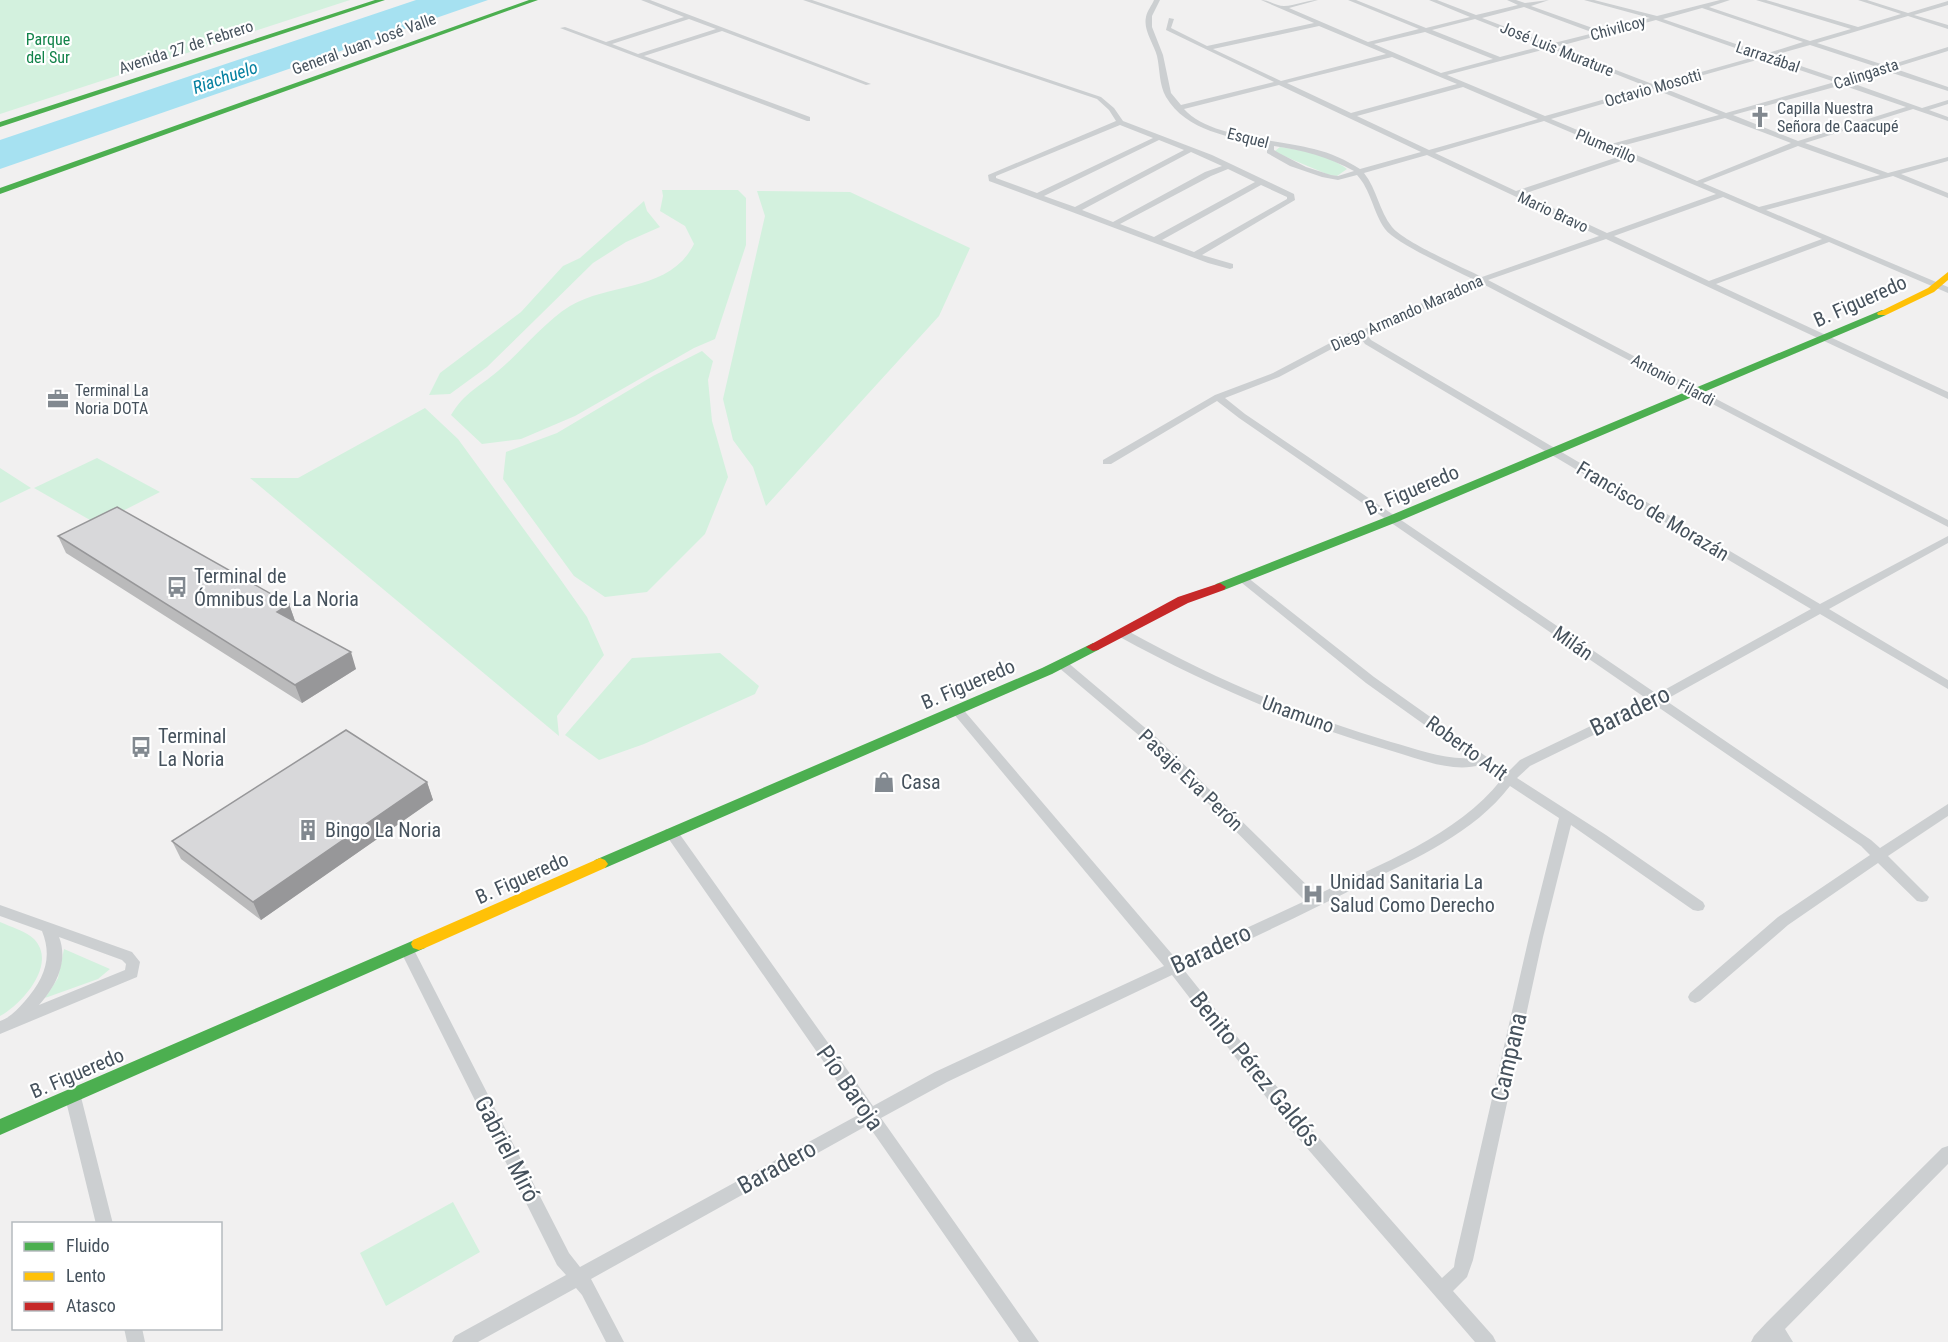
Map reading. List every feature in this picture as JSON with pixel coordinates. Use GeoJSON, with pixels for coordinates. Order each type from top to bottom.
{"type":"FeatureCollection","features":[{"type":"Feature","properties":{"kind":"main road","name":"Avenida 27 de Febrero"},"geometry":{"type":"LineString","coordinates":[[0,117],[361,0]]}},
{"type":"Feature","properties":{"kind":"main road","name":"Avenida 27 de Febrero"},"geometry":{"type":"LineString","coordinates":[[0,125],[382,0]]}},
{"type":"Feature","properties":{"kind":"main road","name":"General Juan José Valle"},"geometry":{"type":"LineString","coordinates":[[0,183],[520,0]]}},
{"type":"Feature","properties":{"kind":"main road","name":"General Juan José Valle"},"geometry":{"type":"LineString","coordinates":[[0,191],[535,0]]}},
{"type":"Feature","properties":{"kind":"main road","name":"B. Figueredo"},"geometry":{"type":"LineString","coordinates":[[0,1127],[407,951],[671,832],[957,711],[1062,664],[1183,600],[1243,579],[1393,519],[1942,288],[1948,275]]}},
{"type":"Feature","properties":{"kind":"street"},"geometry":{"type":"LineString","coordinates":[[645,0],[868,84]]}},
{"type":"Feature","properties":{"kind":"street"},"geometry":{"type":"LineString","coordinates":[[806,0],[1099,98],[1112,109],[1120,122],[1191,150],[1292,198],[1195,255]]}},
{"type":"Feature","properties":{"kind":"street"},"geometry":{"type":"LineString","coordinates":[[1156,0],[1149,16],[1150,27],[1160,57],[1168,95],[1179,108],[1391,55]]}},
{"type":"Feature","properties":{"kind":"street","name":"Plumerillo"},"geometry":{"type":"LineString","coordinates":[[1264,0],[1942,288]]}},
{"type":"Feature","properties":{"kind":"street"},"geometry":{"type":"LineString","coordinates":[[1282,8],[1315,0]]}},
{"type":"Feature","properties":{"kind":"street"},"geometry":{"type":"LineString","coordinates":[[1351,0],[1499,59]]}},
{"type":"Feature","properties":{"kind":"street","name":"José Luis Murature"},"geometry":{"type":"LineString","coordinates":[[1431,0],[1798,143],[1948,196]]}},
{"type":"Feature","properties":{"kind":"street"},"geometry":{"type":"LineString","coordinates":[[1510,0],[1601,33]]}},
{"type":"Feature","properties":{"kind":"street"},"geometry":{"type":"LineString","coordinates":[[1366,44],[1546,0]]}},
{"type":"Feature","properties":{"kind":"street","name":"Larrazábal"},"geometry":{"type":"LineString","coordinates":[[1576,0],[1656,18]]}},
{"type":"Feature","properties":{"kind":"street","name":"Larrazábal"},"geometry":{"type":"LineString","coordinates":[[1587,0],[1656,18],[1948,120]]}},
{"type":"Feature","properties":{"kind":"street","name":"Chivilcoy"},"geometry":{"type":"LineString","coordinates":[[1440,75],[1727,0]]}},
{"type":"Feature","properties":{"kind":"street"},"geometry":{"type":"LineString","coordinates":[[1759,0],[1858,29]]}},
{"type":"Feature","properties":{"kind":"street"},"geometry":{"type":"LineString","coordinates":[[1861,0],[1948,27]]}},
{"type":"Feature","properties":{"kind":"street","name":"Octavio Mosotti"},"geometry":{"type":"LineString","coordinates":[[1271,144],[1269,148],[1273,153],[1327,177],[1338,178],[1948,3]]}},
{"type":"Feature","properties":{"kind":"street"},"geometry":{"type":"LineString","coordinates":[[1703,6],[1948,89]]}},
{"type":"Feature","properties":{"kind":"street"},"geometry":{"type":"LineString","coordinates":[[605,44],[690,17]]}},
{"type":"Feature","properties":{"kind":"street","name":"Mario Bravo"},"geometry":{"type":"LineString","coordinates":[[1171,19],[1168,28],[1208,48],[1514,194],[1948,396]]}},
{"type":"Feature","properties":{"kind":"street"},"geometry":{"type":"LineString","coordinates":[[1208,48],[1319,24]]}},
{"type":"Feature","properties":{"kind":"street"},"geometry":{"type":"LineString","coordinates":[[563,28],[807,119]]}},
{"type":"Feature","properties":{"kind":"street"},"geometry":{"type":"LineString","coordinates":[[638,56],[723,29]]}},
{"type":"Feature","properties":{"kind":"street","name":"Calingasta"},"geometry":{"type":"LineString","coordinates":[[1610,147],[1842,82],[1948,49]]}},
{"type":"Feature","properties":{"kind":"street"},"geometry":{"type":"LineString","coordinates":[[1350,116],[1463,86]]}},
{"type":"Feature","properties":{"kind":"street"},"geometry":{"type":"LineString","coordinates":[[1921,110],[1948,102]]}},
{"type":"Feature","properties":{"kind":"street"},"geometry":{"type":"LineString","coordinates":[[1695,184],[1798,143],[1912,107]]}},
{"type":"Feature","properties":{"kind":"street","name":"Esquel"},"geometry":{"type":"LineString","coordinates":[[1179,108],[1188,116],[1216,129],[1271,144],[1328,154],[1358,171]]}},
{"type":"Feature","properties":{"kind":"street"},"geometry":{"type":"LineString","coordinates":[[1120,122],[992,175],[992,179],[1074,211],[1230,266]]}},
{"type":"Feature","properties":{"kind":"street"},"geometry":{"type":"LineString","coordinates":[[1036,197],[1160,137]]}},
{"type":"Feature","properties":{"kind":"street"},"geometry":{"type":"LineString","coordinates":[[1074,211],[1191,150]]}},
{"type":"Feature","properties":{"kind":"street"},"geometry":{"type":"LineString","coordinates":[[1514,194],[1629,156]]}},
{"type":"Feature","properties":{"kind":"street"},"geometry":{"type":"LineString","coordinates":[[1756,210],[1888,173],[1948,159]]}},
{"type":"Feature","properties":{"kind":"street"},"geometry":{"type":"LineString","coordinates":[[1113,225],[1208,174],[1227,167]]}},
{"type":"Feature","properties":{"kind":"street","name":"Antonio Filardi"},"geometry":{"type":"LineString","coordinates":[[1358,171],[1388,229],[1397,236],[1948,524]]}},
{"type":"Feature","properties":{"kind":"street"},"geometry":{"type":"LineString","coordinates":[[1155,240],[1260,182]]}},
{"type":"Feature","properties":{"kind":"street","name":"Diego Armando Maradona"},"geometry":{"type":"LineString","coordinates":[[1107,462],[1218,397],[1276,375],[1347,338],[1362,334],[1480,280],[1722,195]]}},
{"type":"Feature","properties":{"kind":"street"},"geometry":{"type":"LineString","coordinates":[[1709,284],[1828,240]]}},
{"type":"Feature","properties":{"kind":"street","name":"Francisco de Morazán"},"geometry":{"type":"LineString","coordinates":[[1362,334],[1368,342],[1948,686]]}},
{"type":"Feature","properties":{"kind":"street","name":"Milán"},"geometry":{"type":"LineString","coordinates":[[1218,397],[1242,416],[1881,855],[1922,897]]}},
{"type":"Feature","properties":{"kind":"street","name":"Baradero"},"geometry":{"type":"LineString","coordinates":[[461,1342],[940,1077],[1173,966],[1315,902],[1424,848],[1471,817],[1498,793],[1525,762],[1655,700],[1948,539]]}},
{"type":"Feature","properties":{"kind":"street","name":"Roberto Arlt"},"geometry":{"type":"LineString","coordinates":[[1243,579],[1353,668],[1509,778],[1601,838],[1698,906]]}},
{"type":"Feature","properties":{"kind":"street","name":"Unamuno"},"geometry":{"type":"LineString","coordinates":[[1122,633],[1164,658],[1212,680],[1325,725],[1446,762],[1475,763],[1484,760]]}},
{"type":"Feature","properties":{"kind":"street","name":"Pasaje Eva Perón"},"geometry":{"type":"LineString","coordinates":[[1062,664],[1152,740],[1315,902]]}},
{"type":"Feature","properties":{"kind":"street","name":"Benito Pérez Galdós"},"geometry":{"type":"LineString","coordinates":[[957,711],[1173,966],[1299,1127],[1487,1342]]}},
{"type":"Feature","properties":{"kind":"street"},"geometry":{"type":"LineString","coordinates":[[1695,997],[1783,921],[1948,809]]}},
{"type":"Feature","properties":{"kind":"street","name":"Campana"},"geometry":{"type":"LineString","coordinates":[[1442,1290],[1461,1271],[1464,1260],[1536,937],[1566,817]]}},
{"type":"Feature","properties":{"kind":"street","name":"Pío Baroja"},"geometry":{"type":"LineString","coordinates":[[671,832],[1030,1342]]}},
{"type":"Feature","properties":{"kind":"street"},"geometry":{"type":"LineString","coordinates":[[0,910],[127,956],[133,962],[132,973],[7,1025]]}},
{"type":"Feature","properties":{"kind":"street"},"geometry":{"type":"LineString","coordinates":[[7,1025],[35,1001],[53,970],[56,957],[54,940],[48,928]]}},
{"type":"Feature","properties":{"kind":"street","name":"Gabriel Miró"},"geometry":{"type":"LineString","coordinates":[[407,951],[563,1259],[588,1288],[615,1342]]}},
{"type":"Feature","properties":{"kind":"street"},"geometry":{"type":"LineString","coordinates":[[72,1097],[104,1222]]}},
{"type":"Feature","properties":{"kind":"street"},"geometry":{"type":"LineString","coordinates":[[1760,1342],[1779,1335],[1948,1153]]}},
{"type":"Feature","properties":{"kind":"green space","name":"Parque del Sur"},"geometry":{"type":"Polygon","coordinates":[[[0,0],[350,0],[0,114],[0,0]]]}},
{"type":"Feature","properties":{"kind":"green space"},"geometry":{"type":"Polygon","coordinates":[[[1280,147],[1324,157],[1347,169],[1337,176],[1329,175],[1279,154],[1275,151],[1280,147]]]}},
{"type":"Feature","properties":{"kind":"green space"},"geometry":{"type":"Polygon","coordinates":[[[662,190],[738,190],[746,198],[746,245],[715,339],[694,348],[575,416],[521,439],[482,444],[451,415],[467,395],[498,371],[551,320],[570,306],[586,298],[638,284],[670,271],[694,244],[685,226],[660,211],[662,190]]]}},
{"type":"Feature","properties":{"kind":"green space"},"geometry":{"type":"Polygon","coordinates":[[[757,191],[850,192],[970,248],[939,316],[766,506],[753,467],[733,440],[723,399],[765,216],[757,191]]]}},
{"type":"Feature","properties":{"kind":"green space"},"geometry":{"type":"Polygon","coordinates":[[[644,201],[647,211],[660,227],[626,242],[593,263],[487,367],[450,394],[429,395],[440,373],[521,312],[563,266],[580,258],[644,201]]]}},
{"type":"Feature","properties":{"kind":"green space"},"geometry":{"type":"Polygon","coordinates":[[[702,351],[713,361],[708,380],[712,421],[728,477],[705,534],[647,592],[605,597],[574,576],[503,479],[506,452],[557,433],[653,376],[702,351]]]}},
{"type":"Feature","properties":{"kind":"green space"},"geometry":{"type":"Polygon","coordinates":[[[425,408],[458,439],[558,576],[587,617],[604,655],[557,716],[559,736],[250,478],[298,478],[425,408]]]}},
{"type":"Feature","properties":{"kind":"green space"},"geometry":{"type":"Polygon","coordinates":[[[97,458],[160,492],[97,524],[34,488],[97,458]]]}},
{"type":"Feature","properties":{"kind":"green space"},"geometry":{"type":"Polygon","coordinates":[[[0,468],[31,488],[0,503],[0,468]]]}},
{"type":"Feature","properties":{"kind":"green space"},"geometry":{"type":"Polygon","coordinates":[[[720,653],[759,686],[755,694],[644,744],[599,760],[565,735],[632,658],[720,653]]]}},
{"type":"Feature","properties":{"kind":"green space"},"geometry":{"type":"Polygon","coordinates":[[[0,922],[31,936],[40,949],[42,960],[40,971],[27,993],[0,1016],[0,922]]]}},
{"type":"Feature","properties":{"kind":"green space"},"geometry":{"type":"Polygon","coordinates":[[[64,949],[110,969],[98,979],[45,998],[58,978],[64,949]]]}},
{"type":"Feature","properties":{"kind":"green space"},"geometry":{"type":"Polygon","coordinates":[[[453,1202],[480,1252],[386,1306],[360,1253],[453,1202]]]}},
{"type":"Feature","properties":{"kind":"water","name":"Riachuelo"},"geometry":{"type":"Polygon","coordinates":[[[416,0],[488,0],[0,169],[0,140],[416,0]]]}},
{"type":"Feature","properties":{"kind":"building","name":"Terminal de Ómnibus de La Noria"},"geometry":{"type":"Polygon","coordinates":[[[117,507],[289,604],[277,612],[351,652],[295,685],[58,536],[117,507]]]}},
{"type":"Feature","properties":{"kind":"building","name":"Bingo La Noria"},"geometry":{"type":"Polygon","coordinates":[[[346,730],[427,782],[253,902],[172,841],[346,730]]]}},
{"type":"Feature","properties":{"kind":"traffic: fast"},"geometry":{"type":"LineString","coordinates":[[0,125],[382,0]]}},
{"type":"Feature","properties":{"kind":"traffic: fast"},"geometry":{"type":"LineString","coordinates":[[0,191],[535,0]]}},
{"type":"Feature","properties":{"kind":"traffic: fast"},"geometry":{"type":"LineString","coordinates":[[1220,587],[1393,519],[1882,313]]}},
{"type":"Feature","properties":{"kind":"traffic: fast"},"geometry":{"type":"LineString","coordinates":[[600,864],[1047,671],[1093,647]]}},
{"type":"Feature","properties":{"kind":"traffic: fast"},"geometry":{"type":"LineString","coordinates":[[0,1127],[419,944]]}},
{"type":"Feature","properties":{"kind":"traffic: slow"},"geometry":{"type":"LineString","coordinates":[[1882,313],[1931,290],[1948,275]]}},
{"type":"Feature","properties":{"kind":"traffic: slow"},"geometry":{"type":"LineString","coordinates":[[419,944],[600,864]]}},
{"type":"Feature","properties":{"kind":"traffic: jam"},"geometry":{"type":"LineString","coordinates":[[1093,647],[1183,600],[1220,587]]}},
{"type":"Feature","properties":{"kind":"place","name":"Capilla Nuestra Señora de Caacupé"},"geometry":{"type":"Point","coordinates":[1760,117]}},
{"type":"Feature","properties":{"kind":"place","name":"Terminal La Noria DOTA"},"geometry":{"type":"Point","coordinates":[58,399]}},
{"type":"Feature","properties":{"kind":"place","name":"Terminal de Ómnibus de La Noria"},"geometry":{"type":"Point","coordinates":[177,587]}},
{"type":"Feature","properties":{"kind":"place","name":"Terminal La Noria"},"geometry":{"type":"Point","coordinates":[141,747]}},
{"type":"Feature","properties":{"kind":"place","name":"Casa"},"geometry":{"type":"Point","coordinates":[884,782]}},
{"type":"Feature","properties":{"kind":"place","name":"Bingo La Noria"},"geometry":{"type":"Point","coordinates":[308,830]}},
{"type":"Feature","properties":{"kind":"place","name":"Unidad Sanitaria La Salud Como Derecho"},"geometry":{"type":"Point","coordinates":[1313,894]}}]}
